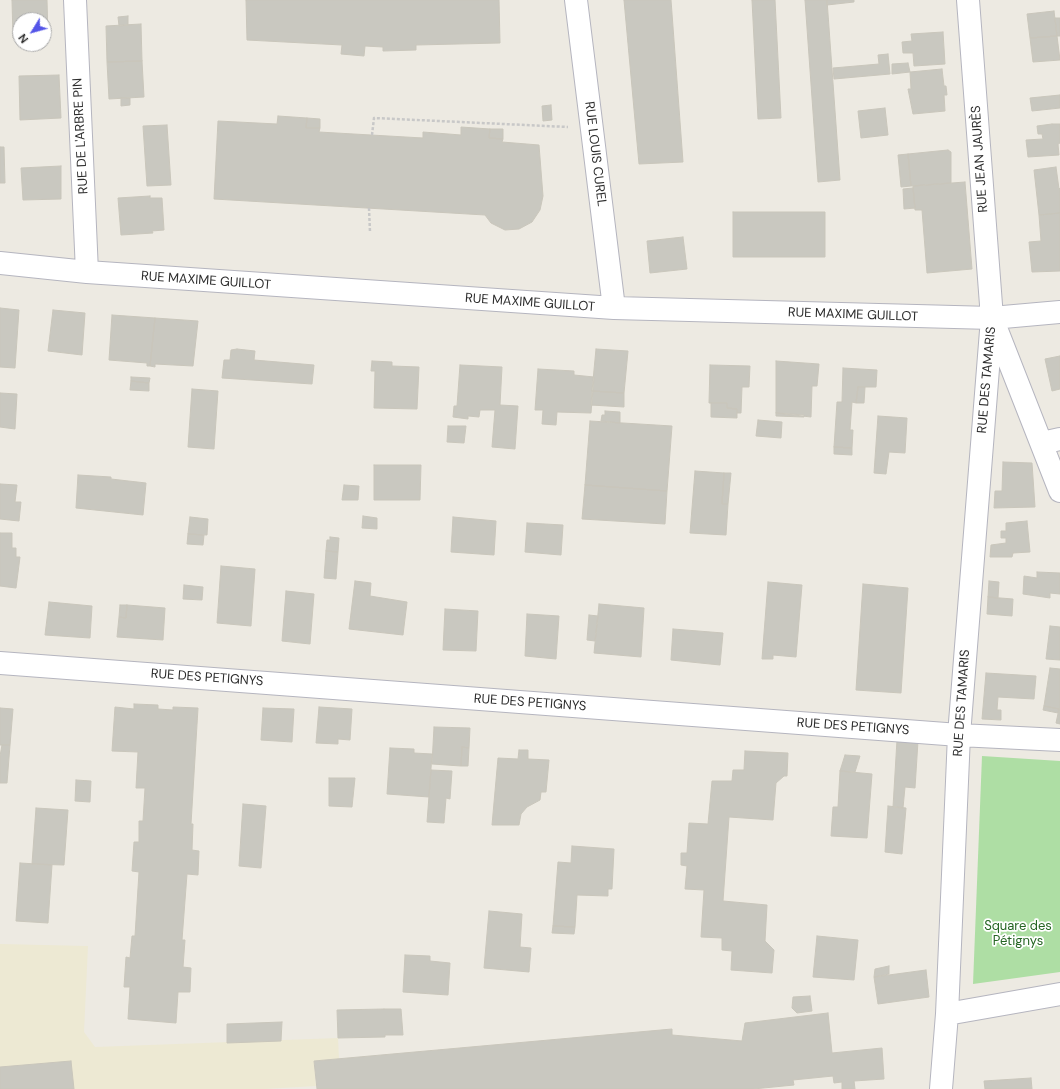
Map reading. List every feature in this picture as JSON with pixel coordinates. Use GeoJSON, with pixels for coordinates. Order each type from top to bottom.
{"type":"FeatureCollection","features":[{"type":"Feature","properties":{"kind":"street","name":"RUE DE L'ARBRE PIN"},"geometry":{"type":"LineString","coordinates":[[75,0],[87,272]]}},
{"type":"Feature","properties":{"kind":"street","name":"RUE LOUIS CUREL"},"geometry":{"type":"LineString","coordinates":[[576,0],[614,308]]}},
{"type":"Feature","properties":{"kind":"street","name":"RUE JEAN JAURÈS"},"geometry":{"type":"LineString","coordinates":[[968,0],[992,318]]}},
{"type":"Feature","properties":{"kind":"street","name":"RUE MAXIME GUILLOT"},"geometry":{"type":"LineString","coordinates":[[0,263],[87,272],[614,308],[992,318],[1060,312]]}},
{"type":"Feature","properties":{"kind":"street"},"geometry":{"type":"LineString","coordinates":[[992,318],[1051,441],[1060,491]]}},
{"type":"Feature","properties":{"kind":"street","name":"RUE DES TAMARIS"},"geometry":{"type":"LineString","coordinates":[[941,1089],[947,1014],[959,735],[992,318]]}},
{"type":"Feature","properties":{"kind":"street","name":"RUE DES PETIGNYS"},"geometry":{"type":"LineString","coordinates":[[0,663],[959,735],[1060,740]]}},
{"type":"Feature","properties":{"kind":"street"},"geometry":{"type":"LineString","coordinates":[[947,1014],[1060,994]]}},
{"type":"Feature","properties":{"kind":"path"},"geometry":{"type":"LineString","coordinates":[[372,135],[374,118],[592,129]]}},
{"type":"Feature","properties":{"kind":"path"},"geometry":{"type":"LineString","coordinates":[[369,208],[370,232]]}},
{"type":"Feature","properties":{"kind":"shaded area"},"geometry":{"type":"Polygon","coordinates":[[[0,944],[88,946],[84,1032],[95,1047],[338,1038],[339,1059],[314,1061],[316,1086],[265,1089],[0,1089],[0,944]]]}},
{"type":"Feature","properties":{"kind":"green space","name":"Square des Pétignys"},"geometry":{"type":"Polygon","coordinates":[[[982,756],[1060,761],[1060,972],[973,984],[982,756]]]}},
{"type":"Feature","properties":{"kind":"building"},"geometry":{"type":"Polygon","coordinates":[[[12,0],[47,0],[47,12],[12,12],[12,0]]]}},
{"type":"Feature","properties":{"kind":"building"},"geometry":{"type":"Polygon","coordinates":[[[246,0],[499,0],[500,43],[416,45],[416,50],[383,51],[383,47],[365,46],[364,56],[341,54],[342,45],[247,40],[246,0]]]}},
{"type":"Feature","properties":{"kind":"building"},"geometry":{"type":"Polygon","coordinates":[[[624,0],[671,0],[683,162],[639,164],[624,0]]]}},
{"type":"Feature","properties":{"kind":"building"},"geometry":{"type":"Polygon","coordinates":[[[752,0],[775,0],[781,118],[758,119],[752,0]]]}},
{"type":"Feature","properties":{"kind":"building"},"geometry":{"type":"Polygon","coordinates":[[[805,0],[827,0],[840,180],[818,182],[805,0]]]}},
{"type":"Feature","properties":{"kind":"building"},"geometry":{"type":"Polygon","coordinates":[[[827,0],[854,0],[854,2],[827,5],[827,0]]]}},
{"type":"Feature","properties":{"kind":"building"},"geometry":{"type":"Polygon","coordinates":[[[1054,11],[1057,36],[1030,38],[1027,14],[1054,11]]]}},
{"type":"Feature","properties":{"kind":"building"},"geometry":{"type":"Polygon","coordinates":[[[128,16],[128,25],[119,26],[118,17],[128,16]]]}},
{"type":"Feature","properties":{"kind":"building"},"geometry":{"type":"Polygon","coordinates":[[[1055,18],[1060,18],[1060,36],[1057,36],[1055,18]]]}},
{"type":"Feature","properties":{"kind":"building"},"geometry":{"type":"Polygon","coordinates":[[[141,24],[142,61],[107,62],[106,26],[141,24]]]}},
{"type":"Feature","properties":{"kind":"building"},"geometry":{"type":"Polygon","coordinates":[[[943,32],[945,64],[914,66],[913,53],[903,53],[902,42],[912,41],[911,34],[943,32]]]}},
{"type":"Feature","properties":{"kind":"building"},"geometry":{"type":"Polygon","coordinates":[[[1057,36],[1060,60],[1033,62],[1030,38],[1057,36]]]}},
{"type":"Feature","properties":{"kind":"building"},"geometry":{"type":"Polygon","coordinates":[[[888,54],[890,74],[834,79],[833,68],[879,64],[878,55],[888,54]]]}},
{"type":"Feature","properties":{"kind":"building"},"geometry":{"type":"Polygon","coordinates":[[[142,61],[144,97],[109,99],[107,62],[142,61]]]}},
{"type":"Feature","properties":{"kind":"building"},"geometry":{"type":"Polygon","coordinates":[[[908,63],[910,72],[892,74],[892,64],[908,63]]]}},
{"type":"Feature","properties":{"kind":"building"},"geometry":{"type":"Polygon","coordinates":[[[942,69],[944,86],[946,86],[947,95],[944,95],[945,111],[913,114],[908,89],[911,89],[910,72],[942,69]]]}},
{"type":"Feature","properties":{"kind":"building"},"geometry":{"type":"Polygon","coordinates":[[[59,75],[61,118],[20,120],[19,76],[59,75]]]}},
{"type":"Feature","properties":{"kind":"building"},"geometry":{"type":"Polygon","coordinates":[[[1060,95],[1060,108],[1032,111],[1030,98],[1060,95]]]}},
{"type":"Feature","properties":{"kind":"building"},"geometry":{"type":"Polygon","coordinates":[[[121,98],[130,98],[130,105],[121,106],[121,98]]]}},
{"type":"Feature","properties":{"kind":"building"},"geometry":{"type":"Polygon","coordinates":[[[551,105],[552,120],[543,121],[542,106],[551,105]]]}},
{"type":"Feature","properties":{"kind":"building"},"geometry":{"type":"Polygon","coordinates":[[[885,108],[888,135],[861,138],[858,111],[885,108]]]}},
{"type":"Feature","properties":{"kind":"building"},"geometry":{"type":"Polygon","coordinates":[[[278,116],[307,118],[306,128],[320,128],[319,132],[423,138],[423,132],[461,135],[461,127],[490,129],[489,138],[503,139],[502,142],[539,145],[543,196],[540,210],[532,222],[519,229],[505,230],[491,223],[485,215],[214,199],[218,121],[277,124],[278,116]]]}},
{"type":"Feature","properties":{"kind":"building"},"geometry":{"type":"Polygon","coordinates":[[[307,118],[320,119],[320,128],[306,128],[307,118]]]}},
{"type":"Feature","properties":{"kind":"building"},"geometry":{"type":"Polygon","coordinates":[[[1060,124],[1060,143],[1058,144],[1059,155],[1028,157],[1026,140],[1043,139],[1042,134],[1038,134],[1037,126],[1060,124]]]}},
{"type":"Feature","properties":{"kind":"building"},"geometry":{"type":"Polygon","coordinates":[[[167,125],[171,185],[147,186],[143,126],[167,125]]]}},
{"type":"Feature","properties":{"kind":"building"},"geometry":{"type":"Polygon","coordinates":[[[490,129],[503,129],[503,139],[489,138],[490,129]]]}},
{"type":"Feature","properties":{"kind":"building"},"geometry":{"type":"Polygon","coordinates":[[[0,147],[4,147],[5,183],[0,183],[0,147]]]}},
{"type":"Feature","properties":{"kind":"building"},"geometry":{"type":"Polygon","coordinates":[[[948,150],[951,152],[951,183],[911,186],[908,154],[948,150]]]}},
{"type":"Feature","properties":{"kind":"building"},"geometry":{"type":"Polygon","coordinates":[[[908,154],[911,186],[901,187],[898,155],[908,154]]]}},
{"type":"Feature","properties":{"kind":"building"},"geometry":{"type":"Polygon","coordinates":[[[61,166],[61,199],[23,200],[21,168],[61,166]]]}},
{"type":"Feature","properties":{"kind":"building"},"geometry":{"type":"Polygon","coordinates":[[[1056,167],[1059,189],[1060,188],[1060,213],[1039,215],[1034,170],[1056,167]]]}},
{"type":"Feature","properties":{"kind":"building"},"geometry":{"type":"Polygon","coordinates":[[[965,182],[972,269],[927,273],[922,210],[915,210],[913,186],[965,182]]]}},
{"type":"Feature","properties":{"kind":"building"},"geometry":{"type":"Polygon","coordinates":[[[913,188],[915,208],[904,209],[903,189],[913,188]]]}},
{"type":"Feature","properties":{"kind":"building"},"geometry":{"type":"Polygon","coordinates":[[[150,196],[150,198],[162,198],[164,230],[152,231],[153,233],[121,235],[118,198],[150,196]]]}},
{"type":"Feature","properties":{"kind":"building"},"geometry":{"type":"Polygon","coordinates":[[[733,212],[825,212],[825,257],[733,257],[733,212]]]}},
{"type":"Feature","properties":{"kind":"building"},"geometry":{"type":"Polygon","coordinates":[[[1060,213],[1060,271],[1032,272],[1029,242],[1041,241],[1039,215],[1060,213]]]}},
{"type":"Feature","properties":{"kind":"building"},"geometry":{"type":"Polygon","coordinates":[[[683,237],[687,269],[650,273],[647,241],[683,237]]]}},
{"type":"Feature","properties":{"kind":"building"},"geometry":{"type":"Polygon","coordinates":[[[0,308],[19,310],[15,368],[0,367],[0,308]]]}},
{"type":"Feature","properties":{"kind":"building"},"geometry":{"type":"Polygon","coordinates":[[[53,310],[85,313],[82,355],[48,351],[53,310]]]}},
{"type":"Feature","properties":{"kind":"building"},"geometry":{"type":"Polygon","coordinates":[[[112,315],[155,318],[150,366],[147,366],[147,363],[109,360],[112,315]]]}},
{"type":"Feature","properties":{"kind":"building"},"geometry":{"type":"Polygon","coordinates":[[[155,318],[198,321],[193,366],[155,364],[155,367],[150,366],[155,318]]]}},
{"type":"Feature","properties":{"kind":"building"},"geometry":{"type":"Polygon","coordinates":[[[237,349],[255,351],[254,360],[314,365],[312,384],[222,378],[224,360],[230,360],[231,350],[237,349]]]}},
{"type":"Feature","properties":{"kind":"building"},"geometry":{"type":"Polygon","coordinates":[[[596,349],[628,351],[624,393],[592,391],[596,349]]]}},
{"type":"Feature","properties":{"kind":"building"},"geometry":{"type":"Polygon","coordinates":[[[1060,356],[1060,389],[1052,391],[1045,359],[1060,356]]]}},
{"type":"Feature","properties":{"kind":"building"},"geometry":{"type":"Polygon","coordinates":[[[372,361],[392,362],[392,366],[419,367],[417,409],[374,408],[375,371],[371,371],[372,361]]]}},
{"type":"Feature","properties":{"kind":"building"},"geometry":{"type":"Polygon","coordinates":[[[776,361],[819,364],[817,386],[812,386],[811,417],[776,413],[776,361]]]}},
{"type":"Feature","properties":{"kind":"building"},"geometry":{"type":"Polygon","coordinates":[[[460,365],[502,367],[500,405],[518,406],[515,449],[492,447],[495,410],[480,410],[479,417],[468,416],[468,419],[453,417],[454,406],[457,406],[460,365]]]}},
{"type":"Feature","properties":{"kind":"building"},"geometry":{"type":"Polygon","coordinates":[[[710,365],[750,366],[749,387],[742,387],[741,413],[737,413],[737,409],[727,408],[727,403],[709,403],[710,365]]]}},
{"type":"Feature","properties":{"kind":"building"},"geometry":{"type":"Polygon","coordinates":[[[843,368],[877,370],[876,387],[858,387],[856,403],[852,402],[850,430],[853,430],[852,448],[834,447],[837,402],[842,402],[843,368]]]}},
{"type":"Feature","properties":{"kind":"building"},"geometry":{"type":"Polygon","coordinates":[[[538,369],[574,371],[574,375],[594,377],[591,413],[557,412],[556,425],[542,424],[543,410],[535,410],[538,369]]]}},
{"type":"Feature","properties":{"kind":"building"},"geometry":{"type":"Polygon","coordinates":[[[131,377],[150,378],[149,383],[131,381],[131,377]]]}},
{"type":"Feature","properties":{"kind":"building"},"geometry":{"type":"Polygon","coordinates":[[[131,381],[149,383],[149,391],[130,390],[131,381]]]}},
{"type":"Feature","properties":{"kind":"building"},"geometry":{"type":"Polygon","coordinates":[[[858,387],[865,387],[864,403],[856,403],[858,387]]]}},
{"type":"Feature","properties":{"kind":"building"},"geometry":{"type":"Polygon","coordinates":[[[192,389],[218,391],[214,449],[188,447],[192,389]]]}},
{"type":"Feature","properties":{"kind":"building"},"geometry":{"type":"Polygon","coordinates":[[[592,391],[624,393],[624,407],[591,405],[592,391]]]}},
{"type":"Feature","properties":{"kind":"building"},"geometry":{"type":"Polygon","coordinates":[[[0,393],[17,394],[15,429],[0,427],[0,393]]]}},
{"type":"Feature","properties":{"kind":"building"},"geometry":{"type":"Polygon","coordinates":[[[711,403],[727,403],[727,408],[737,409],[737,418],[711,417],[711,403]]]}},
{"type":"Feature","properties":{"kind":"building"},"geometry":{"type":"Polygon","coordinates":[[[605,411],[620,412],[620,423],[601,421],[602,415],[605,415],[605,411]]]}},
{"type":"Feature","properties":{"kind":"building"},"geometry":{"type":"Polygon","coordinates":[[[776,413],[804,415],[804,417],[776,416],[776,413]]]}},
{"type":"Feature","properties":{"kind":"building"},"geometry":{"type":"Polygon","coordinates":[[[878,416],[907,418],[905,453],[889,452],[886,474],[874,473],[878,416]]]}},
{"type":"Feature","properties":{"kind":"building"},"geometry":{"type":"Polygon","coordinates":[[[758,420],[782,422],[781,438],[756,436],[758,420]]]}},
{"type":"Feature","properties":{"kind":"building"},"geometry":{"type":"Polygon","coordinates":[[[590,421],[672,426],[667,491],[585,485],[590,421]]]}},
{"type":"Feature","properties":{"kind":"building"},"geometry":{"type":"Polygon","coordinates":[[[448,426],[466,426],[464,443],[447,442],[448,426]]]}},
{"type":"Feature","properties":{"kind":"building"},"geometry":{"type":"Polygon","coordinates":[[[834,447],[852,448],[852,455],[834,454],[834,447]]]}},
{"type":"Feature","properties":{"kind":"building"},"geometry":{"type":"Polygon","coordinates":[[[1003,462],[1032,463],[1035,507],[994,508],[995,491],[1002,491],[1003,462]]]}},
{"type":"Feature","properties":{"kind":"building"},"geometry":{"type":"Polygon","coordinates":[[[374,465],[421,465],[420,500],[374,500],[374,465]]]}},
{"type":"Feature","properties":{"kind":"building"},"geometry":{"type":"Polygon","coordinates":[[[695,471],[724,473],[722,504],[728,504],[726,535],[690,533],[695,471]]]}},
{"type":"Feature","properties":{"kind":"building"},"geometry":{"type":"Polygon","coordinates":[[[724,473],[731,473],[728,504],[722,504],[724,473]]]}},
{"type":"Feature","properties":{"kind":"building"},"geometry":{"type":"Polygon","coordinates":[[[78,475],[111,477],[111,479],[146,483],[143,515],[76,508],[78,475]]]}},
{"type":"Feature","properties":{"kind":"building"},"geometry":{"type":"Polygon","coordinates":[[[0,484],[17,485],[15,502],[21,502],[19,521],[0,519],[0,484]]]}},
{"type":"Feature","properties":{"kind":"building"},"geometry":{"type":"Polygon","coordinates":[[[344,485],[359,486],[358,500],[342,500],[344,485]]]}},
{"type":"Feature","properties":{"kind":"building"},"geometry":{"type":"Polygon","coordinates":[[[585,485],[667,491],[665,524],[582,519],[585,485]]]}},
{"type":"Feature","properties":{"kind":"building"},"geometry":{"type":"Polygon","coordinates":[[[363,516],[377,518],[377,529],[362,528],[363,516]]]}},
{"type":"Feature","properties":{"kind":"building"},"geometry":{"type":"Polygon","coordinates":[[[190,517],[208,519],[207,535],[188,534],[190,517]]]}},
{"type":"Feature","properties":{"kind":"building"},"geometry":{"type":"Polygon","coordinates":[[[453,517],[496,521],[494,555],[451,552],[453,517]]]}},
{"type":"Feature","properties":{"kind":"building"},"geometry":{"type":"Polygon","coordinates":[[[1027,521],[1030,552],[1013,553],[1012,557],[990,557],[991,545],[1006,543],[1006,538],[1001,538],[1001,531],[1006,531],[1006,523],[1027,521]]]}},
{"type":"Feature","properties":{"kind":"building"},"geometry":{"type":"Polygon","coordinates":[[[527,523],[563,525],[561,555],[525,552],[527,523]]]}},
{"type":"Feature","properties":{"kind":"building"},"geometry":{"type":"Polygon","coordinates":[[[0,533],[12,533],[12,548],[16,548],[16,557],[20,557],[16,588],[0,586],[0,533]]]}},
{"type":"Feature","properties":{"kind":"building"},"geometry":{"type":"Polygon","coordinates":[[[188,534],[204,535],[203,545],[187,544],[188,534]]]}},
{"type":"Feature","properties":{"kind":"building"},"geometry":{"type":"Polygon","coordinates":[[[330,537],[339,538],[338,552],[326,551],[327,540],[330,540],[330,537]]]}},
{"type":"Feature","properties":{"kind":"building"},"geometry":{"type":"Polygon","coordinates":[[[326,551],[338,552],[336,579],[324,578],[326,551]]]}},
{"type":"Feature","properties":{"kind":"building"},"geometry":{"type":"Polygon","coordinates":[[[221,566],[255,569],[251,626],[217,623],[221,566]]]}},
{"type":"Feature","properties":{"kind":"building"},"geometry":{"type":"Polygon","coordinates":[[[1037,572],[1060,573],[1060,594],[1050,593],[1050,598],[1023,594],[1024,576],[1037,578],[1037,572]]]}},
{"type":"Feature","properties":{"kind":"building"},"geometry":{"type":"Polygon","coordinates":[[[355,581],[371,583],[370,596],[407,602],[403,635],[349,629],[355,581]]]}},
{"type":"Feature","properties":{"kind":"building"},"geometry":{"type":"Polygon","coordinates":[[[989,581],[999,582],[998,598],[988,597],[989,581]]]}},
{"type":"Feature","properties":{"kind":"building"},"geometry":{"type":"Polygon","coordinates":[[[768,582],[802,585],[796,657],[773,655],[773,659],[762,659],[768,582]]]}},
{"type":"Feature","properties":{"kind":"building"},"geometry":{"type":"Polygon","coordinates":[[[863,584],[908,588],[901,693],[856,690],[863,584]]]}},
{"type":"Feature","properties":{"kind":"building"},"geometry":{"type":"Polygon","coordinates":[[[184,585],[203,587],[202,600],[183,599],[184,585]]]}},
{"type":"Feature","properties":{"kind":"building"},"geometry":{"type":"Polygon","coordinates":[[[286,591],[314,594],[310,644],[282,641],[286,591]]]}},
{"type":"Feature","properties":{"kind":"building"},"geometry":{"type":"Polygon","coordinates":[[[988,597],[1013,599],[1012,616],[987,614],[988,597]]]}},
{"type":"Feature","properties":{"kind":"building"},"geometry":{"type":"Polygon","coordinates":[[[49,602],[92,606],[90,638],[45,635],[49,602]]]}},
{"type":"Feature","properties":{"kind":"building"},"geometry":{"type":"Polygon","coordinates":[[[599,604],[644,608],[641,657],[594,653],[599,604]]]}},
{"type":"Feature","properties":{"kind":"building"},"geometry":{"type":"Polygon","coordinates":[[[120,605],[127,605],[126,618],[119,617],[120,605]]]}},
{"type":"Feature","properties":{"kind":"building"},"geometry":{"type":"Polygon","coordinates":[[[127,605],[165,608],[163,640],[117,637],[119,617],[126,618],[127,605]]]}},
{"type":"Feature","properties":{"kind":"building"},"geometry":{"type":"Polygon","coordinates":[[[445,609],[478,611],[476,651],[443,650],[445,609]]]}},
{"type":"Feature","properties":{"kind":"building"},"geometry":{"type":"Polygon","coordinates":[[[527,614],[559,616],[556,659],[525,656],[527,614]]]}},
{"type":"Feature","properties":{"kind":"building"},"geometry":{"type":"Polygon","coordinates":[[[589,615],[598,616],[595,641],[587,640],[589,615]]]}},
{"type":"Feature","properties":{"kind":"building"},"geometry":{"type":"Polygon","coordinates":[[[1050,626],[1060,627],[1060,660],[1046,659],[1050,626]]]}},
{"type":"Feature","properties":{"kind":"building"},"geometry":{"type":"Polygon","coordinates":[[[673,629],[723,633],[720,665],[671,660],[673,629]]]}},
{"type":"Feature","properties":{"kind":"building"},"geometry":{"type":"Polygon","coordinates":[[[1050,668],[1060,669],[1060,724],[1056,723],[1059,709],[1044,706],[1050,668]]]}},
{"type":"Feature","properties":{"kind":"building"},"geometry":{"type":"Polygon","coordinates":[[[986,673],[1036,676],[1034,699],[998,697],[997,710],[1001,710],[1001,720],[982,719],[986,673]]]}},
{"type":"Feature","properties":{"kind":"building"},"geometry":{"type":"Polygon","coordinates":[[[134,704],[158,705],[158,709],[173,710],[173,707],[198,708],[191,824],[193,824],[192,850],[199,851],[198,875],[187,874],[182,940],[185,940],[183,967],[191,968],[190,992],[178,992],[176,1023],[128,1019],[130,987],[124,987],[126,957],[130,958],[132,936],[135,936],[139,872],[132,871],[134,842],[139,842],[139,821],[143,821],[145,788],[136,788],[138,752],[112,751],[115,707],[134,709],[134,704]]]}},
{"type":"Feature","properties":{"kind":"building"},"geometry":{"type":"Polygon","coordinates":[[[1044,706],[1059,709],[1058,713],[1043,710],[1044,706]]]}},
{"type":"Feature","properties":{"kind":"building"},"geometry":{"type":"Polygon","coordinates":[[[319,707],[352,709],[350,740],[338,739],[338,744],[316,743],[319,707]]]}},
{"type":"Feature","properties":{"kind":"building"},"geometry":{"type":"Polygon","coordinates":[[[0,708],[13,709],[10,745],[0,745],[0,708]]]}},
{"type":"Feature","properties":{"kind":"building"},"geometry":{"type":"Polygon","coordinates":[[[263,708],[294,709],[292,742],[261,740],[263,708]]]}},
{"type":"Feature","properties":{"kind":"building"},"geometry":{"type":"Polygon","coordinates":[[[434,727],[470,728],[469,748],[462,747],[461,766],[432,764],[434,727]]]}},
{"type":"Feature","properties":{"kind":"building"},"geometry":{"type":"Polygon","coordinates":[[[897,740],[918,741],[915,788],[905,787],[903,808],[893,807],[897,740]]]}},
{"type":"Feature","properties":{"kind":"building"},"geometry":{"type":"Polygon","coordinates":[[[2,745],[10,745],[7,783],[0,783],[0,756],[2,745]]]}},
{"type":"Feature","properties":{"kind":"building"},"geometry":{"type":"Polygon","coordinates":[[[462,747],[469,748],[468,766],[461,766],[462,747]]]}},
{"type":"Feature","properties":{"kind":"building"},"geometry":{"type":"Polygon","coordinates":[[[390,748],[414,749],[414,753],[432,754],[429,797],[387,794],[390,748]]]}},
{"type":"Feature","properties":{"kind":"building"},"geometry":{"type":"Polygon","coordinates":[[[519,750],[528,750],[528,759],[549,760],[546,792],[541,792],[540,800],[527,807],[521,814],[519,825],[492,825],[498,758],[518,759],[519,750]]]}},
{"type":"Feature","properties":{"kind":"building"},"geometry":{"type":"Polygon","coordinates":[[[745,751],[788,753],[787,776],[784,776],[776,783],[773,820],[729,817],[723,901],[767,905],[765,941],[774,950],[772,973],[731,970],[732,951],[722,950],[722,938],[701,937],[704,890],[685,889],[687,866],[681,865],[681,853],[687,853],[689,823],[708,824],[712,781],[732,781],[733,770],[744,770],[745,751]]]}},
{"type":"Feature","properties":{"kind":"building"},"geometry":{"type":"Polygon","coordinates":[[[845,755],[860,756],[855,772],[840,771],[845,755]]]}},
{"type":"Feature","properties":{"kind":"building"},"geometry":{"type":"Polygon","coordinates":[[[431,770],[452,771],[450,799],[446,798],[444,823],[427,822],[431,770]]]}},
{"type":"Feature","properties":{"kind":"building"},"geometry":{"type":"Polygon","coordinates":[[[840,771],[872,774],[867,838],[831,836],[833,807],[838,807],[840,771]]]}},
{"type":"Feature","properties":{"kind":"building"},"geometry":{"type":"Polygon","coordinates":[[[329,778],[355,778],[352,807],[329,806],[329,778]]]}},
{"type":"Feature","properties":{"kind":"building"},"geometry":{"type":"Polygon","coordinates":[[[76,780],[91,781],[90,802],[75,801],[76,780]]]}},
{"type":"Feature","properties":{"kind":"building"},"geometry":{"type":"Polygon","coordinates":[[[243,804],[266,806],[261,868],[239,866],[243,804]]]}},
{"type":"Feature","properties":{"kind":"building"},"geometry":{"type":"Polygon","coordinates":[[[888,806],[906,808],[902,854],[885,852],[888,806]]]}},
{"type":"Feature","properties":{"kind":"building"},"geometry":{"type":"Polygon","coordinates":[[[36,808],[68,810],[64,865],[32,864],[36,808]]]}},
{"type":"Feature","properties":{"kind":"building"},"geometry":{"type":"Polygon","coordinates":[[[572,846],[614,849],[612,889],[608,889],[608,896],[577,895],[575,927],[553,926],[558,862],[571,863],[572,846]]]}},
{"type":"Feature","properties":{"kind":"building"},"geometry":{"type":"Polygon","coordinates":[[[20,863],[52,865],[48,923],[16,921],[20,863]]]}},
{"type":"Feature","properties":{"kind":"building"},"geometry":{"type":"Polygon","coordinates":[[[489,911],[522,914],[520,947],[531,948],[529,972],[484,968],[489,911]]]}},
{"type":"Feature","properties":{"kind":"building"},"geometry":{"type":"Polygon","coordinates":[[[553,926],[575,927],[574,934],[552,933],[553,926]]]}},
{"type":"Feature","properties":{"kind":"building"},"geometry":{"type":"Polygon","coordinates":[[[817,936],[858,940],[854,980],[813,977],[817,936]]]}},
{"type":"Feature","properties":{"kind":"building"},"geometry":{"type":"Polygon","coordinates":[[[405,955],[430,956],[430,961],[450,963],[448,995],[403,992],[405,955]]]}},
{"type":"Feature","properties":{"kind":"building"},"geometry":{"type":"Polygon","coordinates":[[[889,966],[889,974],[874,977],[875,969],[889,966]]]}},
{"type":"Feature","properties":{"kind":"building"},"geometry":{"type":"Polygon","coordinates":[[[926,970],[929,997],[878,1004],[874,977],[926,970]]]}},
{"type":"Feature","properties":{"kind":"building"},"geometry":{"type":"Polygon","coordinates":[[[810,996],[812,1011],[797,1013],[792,1008],[793,997],[810,996]]]}},
{"type":"Feature","properties":{"kind":"building"},"geometry":{"type":"Polygon","coordinates":[[[401,1009],[403,1035],[338,1038],[337,1010],[401,1009]]]}},
{"type":"Feature","properties":{"kind":"building"},"geometry":{"type":"Polygon","coordinates":[[[828,1013],[832,1053],[882,1048],[884,1079],[854,1081],[855,1089],[842,1089],[842,1082],[834,1083],[833,1076],[793,1080],[794,1085],[753,1089],[317,1089],[314,1061],[672,1029],[672,1035],[742,1041],[745,1023],[828,1013]]]}},
{"type":"Feature","properties":{"kind":"building"},"geometry":{"type":"Polygon","coordinates":[[[282,1022],[281,1041],[227,1043],[227,1024],[282,1022]]]}},
{"type":"Feature","properties":{"kind":"building"},"geometry":{"type":"Polygon","coordinates":[[[71,1061],[74,1089],[0,1089],[0,1067],[71,1061]]]}},
{"type":"Feature","properties":{"kind":"building"},"geometry":{"type":"Polygon","coordinates":[[[1031,1078],[1032,1089],[985,1089],[984,1081],[1031,1078]]]}}]}
